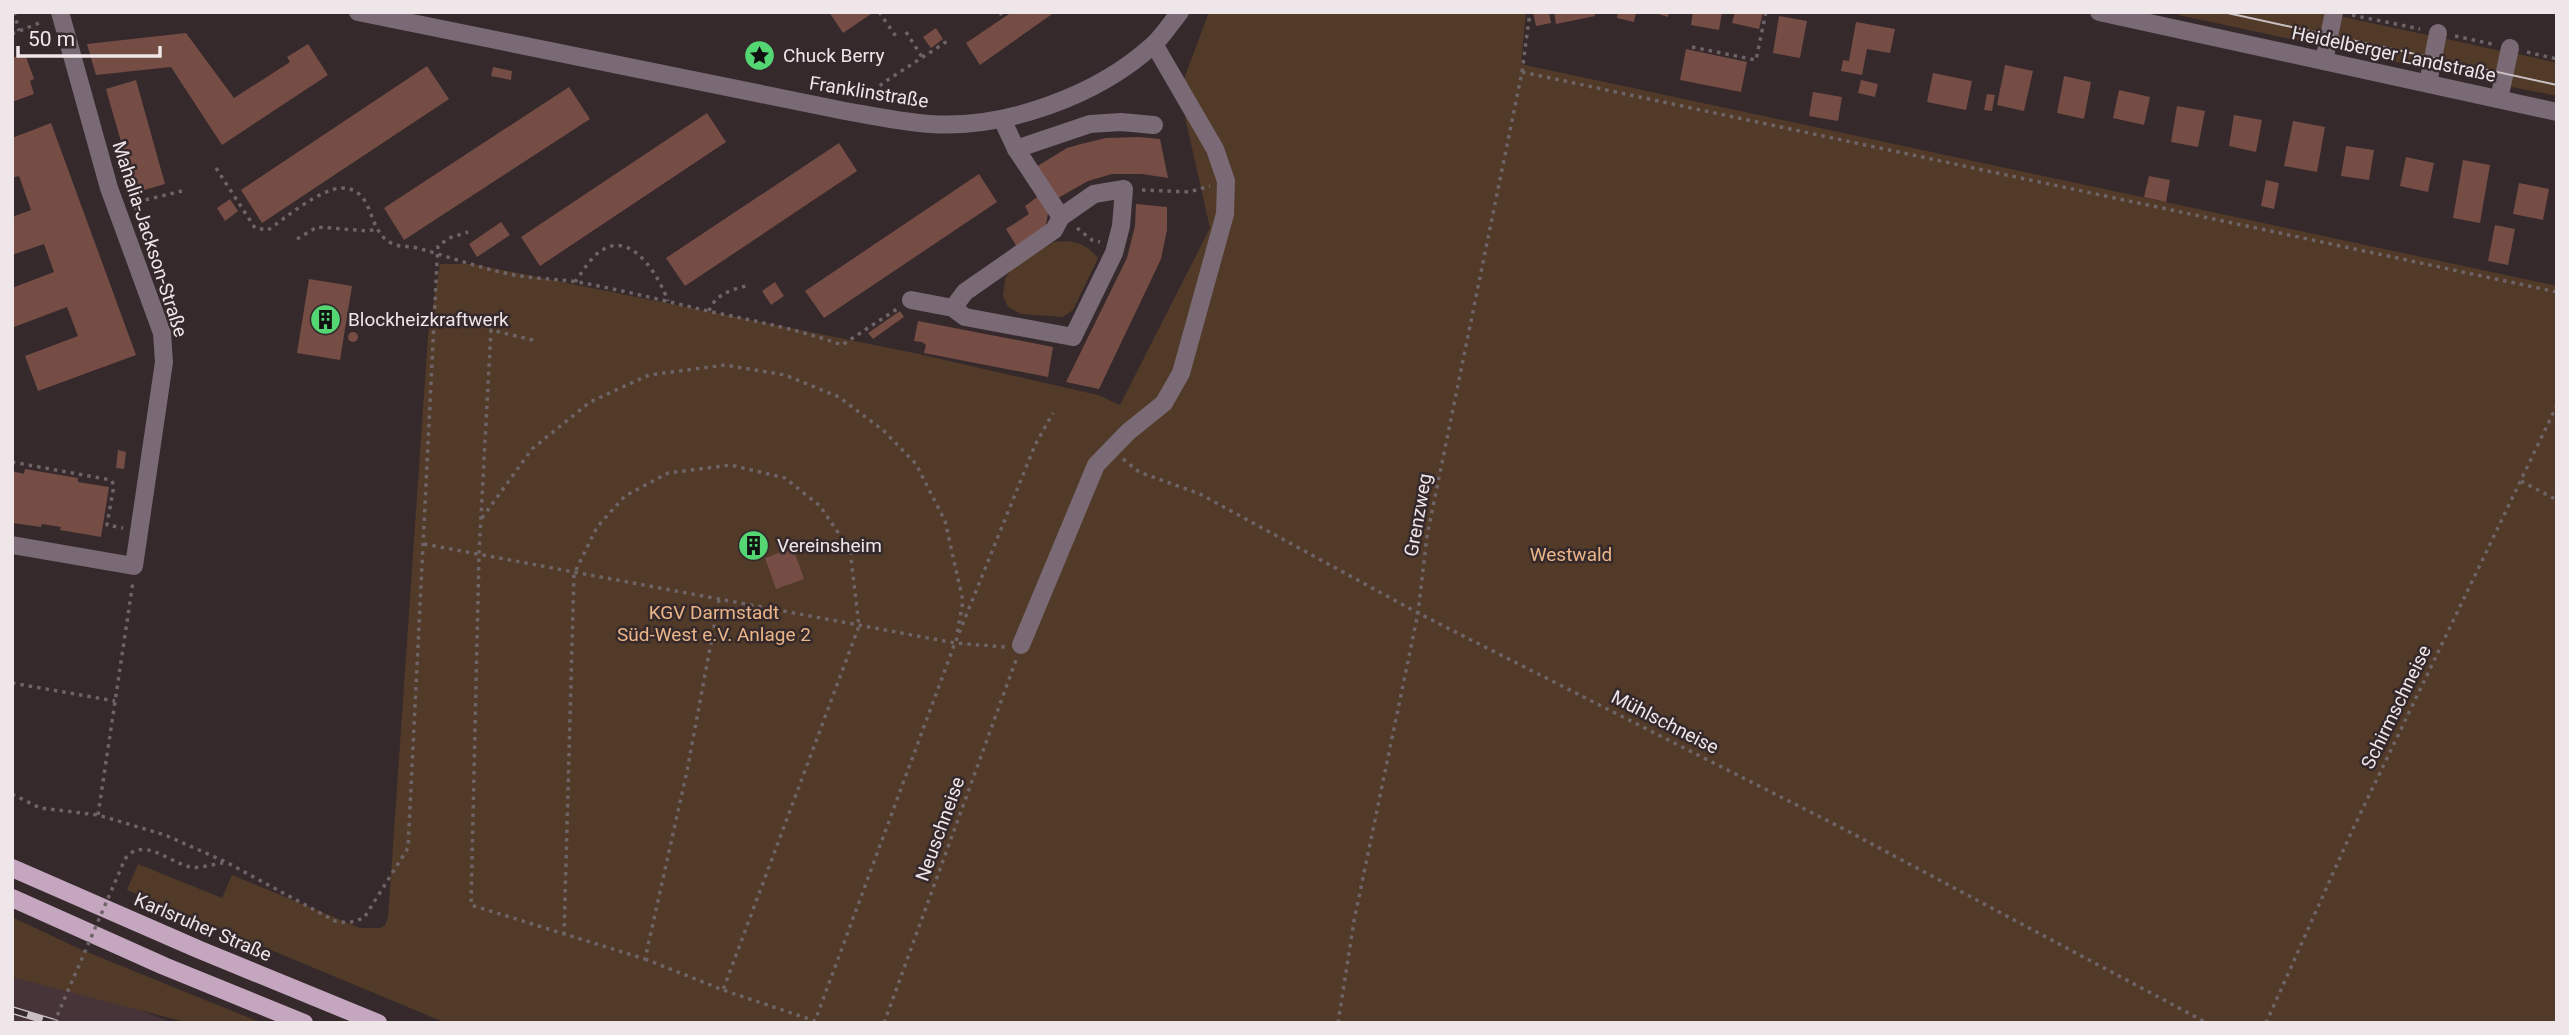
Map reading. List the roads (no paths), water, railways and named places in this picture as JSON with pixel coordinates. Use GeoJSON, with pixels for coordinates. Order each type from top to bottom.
{"type":"FeatureCollection","features":[{"type":"Feature","properties":{"kind":"main road","name":"Karlsruher Straße"},"geometry":{"type":"LineString","coordinates":[[12,868],[200,950],[378,1023]]}},
{"type":"Feature","properties":{"kind":"main road"},"geometry":{"type":"LineString","coordinates":[[12,898],[164,966],[304,1023]]}},
{"type":"Feature","properties":{"kind":"street","name":"Mahalia-Jackson-Straße"},"geometry":{"type":"LineString","coordinates":[[12,545],[134,566],[164,362],[164,341],[109,188],[60,12]]}},
{"type":"Feature","properties":{"kind":"street","name":"Franklinstraße"},"geometry":{"type":"LineString","coordinates":[[358,12],[891,119],[950,124],[1002,119],[1042,109],[1076,95],[1134,60],[1154,44],[1180,12]]}},
{"type":"Feature","properties":{"kind":"street","name":"Heidelberger Landstraße"},"geometry":{"type":"LineString","coordinates":[[2099,12],[2165,19],[2324,61],[2557,111]]}},
{"type":"Feature","properties":{"kind":"street"},"geometry":{"type":"LineString","coordinates":[[2324,61],[2334,12]]}},
{"type":"Feature","properties":{"kind":"street"},"geometry":{"type":"LineString","coordinates":[[2428,83],[2438,33]]}},
{"type":"Feature","properties":{"kind":"street"},"geometry":{"type":"LineString","coordinates":[[1021,645],[1096,465],[1164,403],[1181,373],[1226,214],[1226,181],[1215,149],[1154,44]]}},
{"type":"Feature","properties":{"kind":"street"},"geometry":{"type":"LineString","coordinates":[[2499,99],[2510,48]]}},
{"type":"Feature","properties":{"kind":"street"},"geometry":{"type":"LineString","coordinates":[[1002,119],[1016,149],[1061,217]]}},
{"type":"Feature","properties":{"kind":"street"},"geometry":{"type":"LineString","coordinates":[[1016,149],[1090,124],[1121,122],[1154,125]]}},
{"type":"Feature","properties":{"kind":"street"},"geometry":{"type":"LineString","coordinates":[[911,300],[953,308],[965,317],[1073,337],[1116,247],[1122,226],[1124,189],[1094,194],[1061,217],[1054,230],[965,292],[953,308]]}},
{"type":"Feature","properties":{"kind":"tram line"},"geometry":{"type":"LineString","coordinates":[[2223,12],[2557,85]]}},
{"type":"Feature","properties":{"kind":"railway"},"geometry":{"type":"LineString","coordinates":[[12,1010],[55,1023]]}},
{"type":"Feature","properties":{"kind":"place","name":"Chuck Berry"},"geometry":{"type":"Point","coordinates":[760,55]}},
{"type":"Feature","properties":{"kind":"place","name":"Blockheizkraftwerk"},"geometry":{"type":"Point","coordinates":[325,319]}},
{"type":"Feature","properties":{"kind":"place","name":"Vereinsheim"},"geometry":{"type":"Point","coordinates":[754,545]}},
{"type":"Feature","properties":{"kind":"park label","name":"Westwald"},"geometry":{"type":"Point","coordinates":[1571,554]}},
{"type":"Feature","properties":{"kind":"park label","name":"KGV Darmstadt Süd-West e.V. Anlage 2"},"geometry":{"type":"Point","coordinates":[714,623]}}]}
